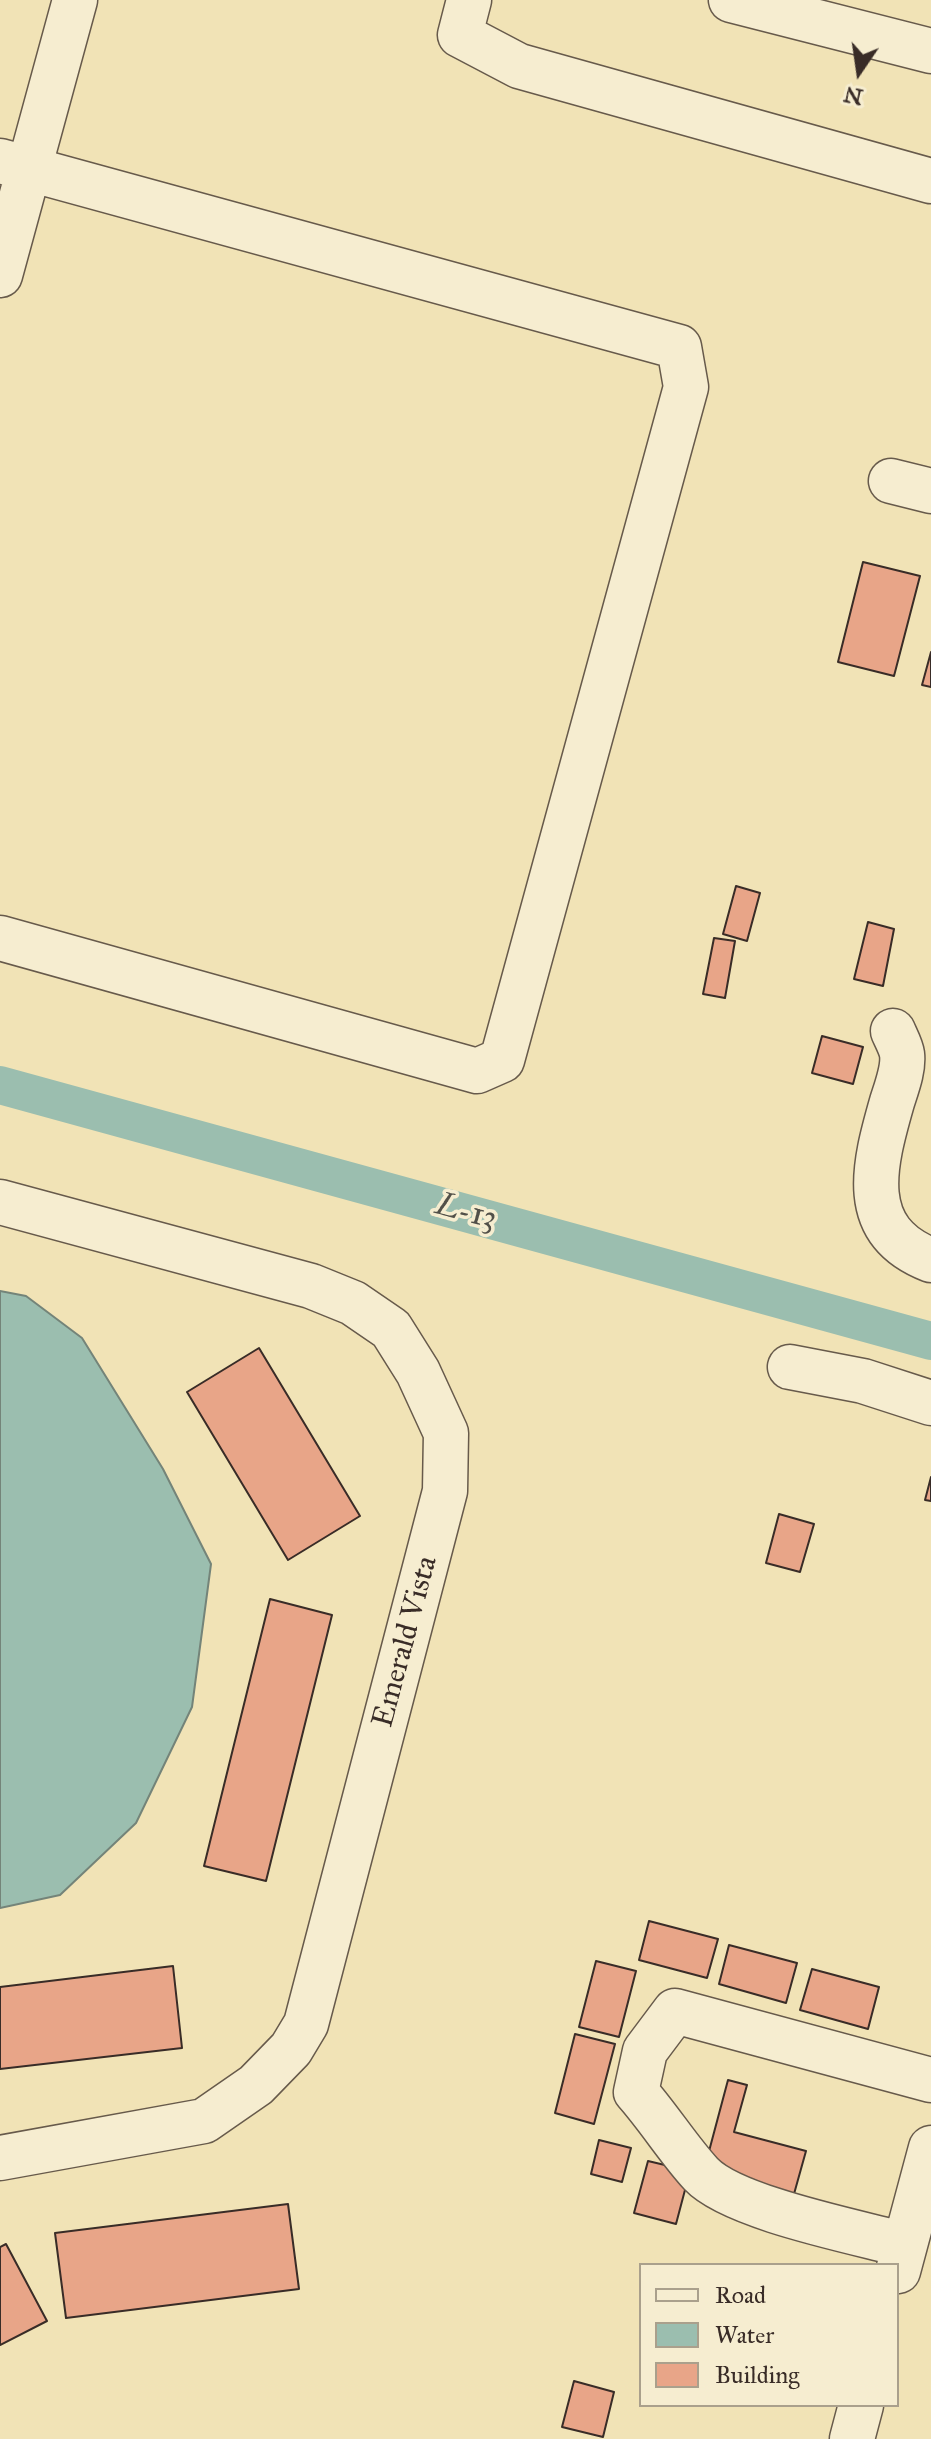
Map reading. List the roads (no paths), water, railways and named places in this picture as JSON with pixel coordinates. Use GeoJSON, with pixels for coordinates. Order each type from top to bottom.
{"type":"FeatureCollection","features":[{"type":"Feature","properties":{"kind":"street"},"geometry":{"type":"LineString","coordinates":[[0,275],[15,165],[75,0]]}},
{"type":"Feature","properties":{"kind":"street"},"geometry":{"type":"LineString","coordinates":[[469,0],[460,35],[519,66],[931,181]]}},
{"type":"Feature","properties":{"kind":"street"},"geometry":{"type":"LineString","coordinates":[[731,0],[931,51]]}},
{"type":"Feature","properties":{"kind":"street"},"geometry":{"type":"LineString","coordinates":[[0,938],[477,1071],[502,1060],[686,387],[679,347],[15,165]]}},
{"type":"Feature","properties":{"kind":"street"},"geometry":{"type":"LineString","coordinates":[[893,1031],[903,1055],[878,1159],[875,1197],[886,1227],[905,1250],[931,1260]]}},
{"type":"Feature","properties":{"kind":"street","name":"Emerald Vista"},"geometry":{"type":"LineString","coordinates":[[0,1202],[311,1286],[353,1303],[391,1329],[418,1372],[446,1433],[446,1462],[445,1491],[306,2024],[291,2049],[256,2085],[204,2121],[0,2158]]}},
{"type":"Feature","properties":{"kind":"street"},"geometry":{"type":"LineString","coordinates":[[790,1367],[863,1381],[931,1403]]}},
{"type":"Feature","properties":{"kind":"street"},"geometry":{"type":"LineString","coordinates":[[928,2171],[901,2259],[721,2188],[703,2176],[636,2092],[645,2051],[675,2011],[931,2080]]}},
{"type":"Feature","properties":{"kind":"street"},"geometry":{"type":"LineString","coordinates":[[852,2439],[860,2407]]}},
{"type":"Feature","properties":{"kind":"water"},"geometry":{"type":"Polygon","coordinates":[[[0,1291],[26,1296],[82,1338],[163,1469],[211,1564],[192,1707],[136,1823],[60,1895],[0,1908],[0,1291]]]}},
{"type":"Feature","properties":{"kind":"waterway","name":"L-13"},"geometry":{"type":"LineString","coordinates":[[0,1085],[931,1341]]}}]}
